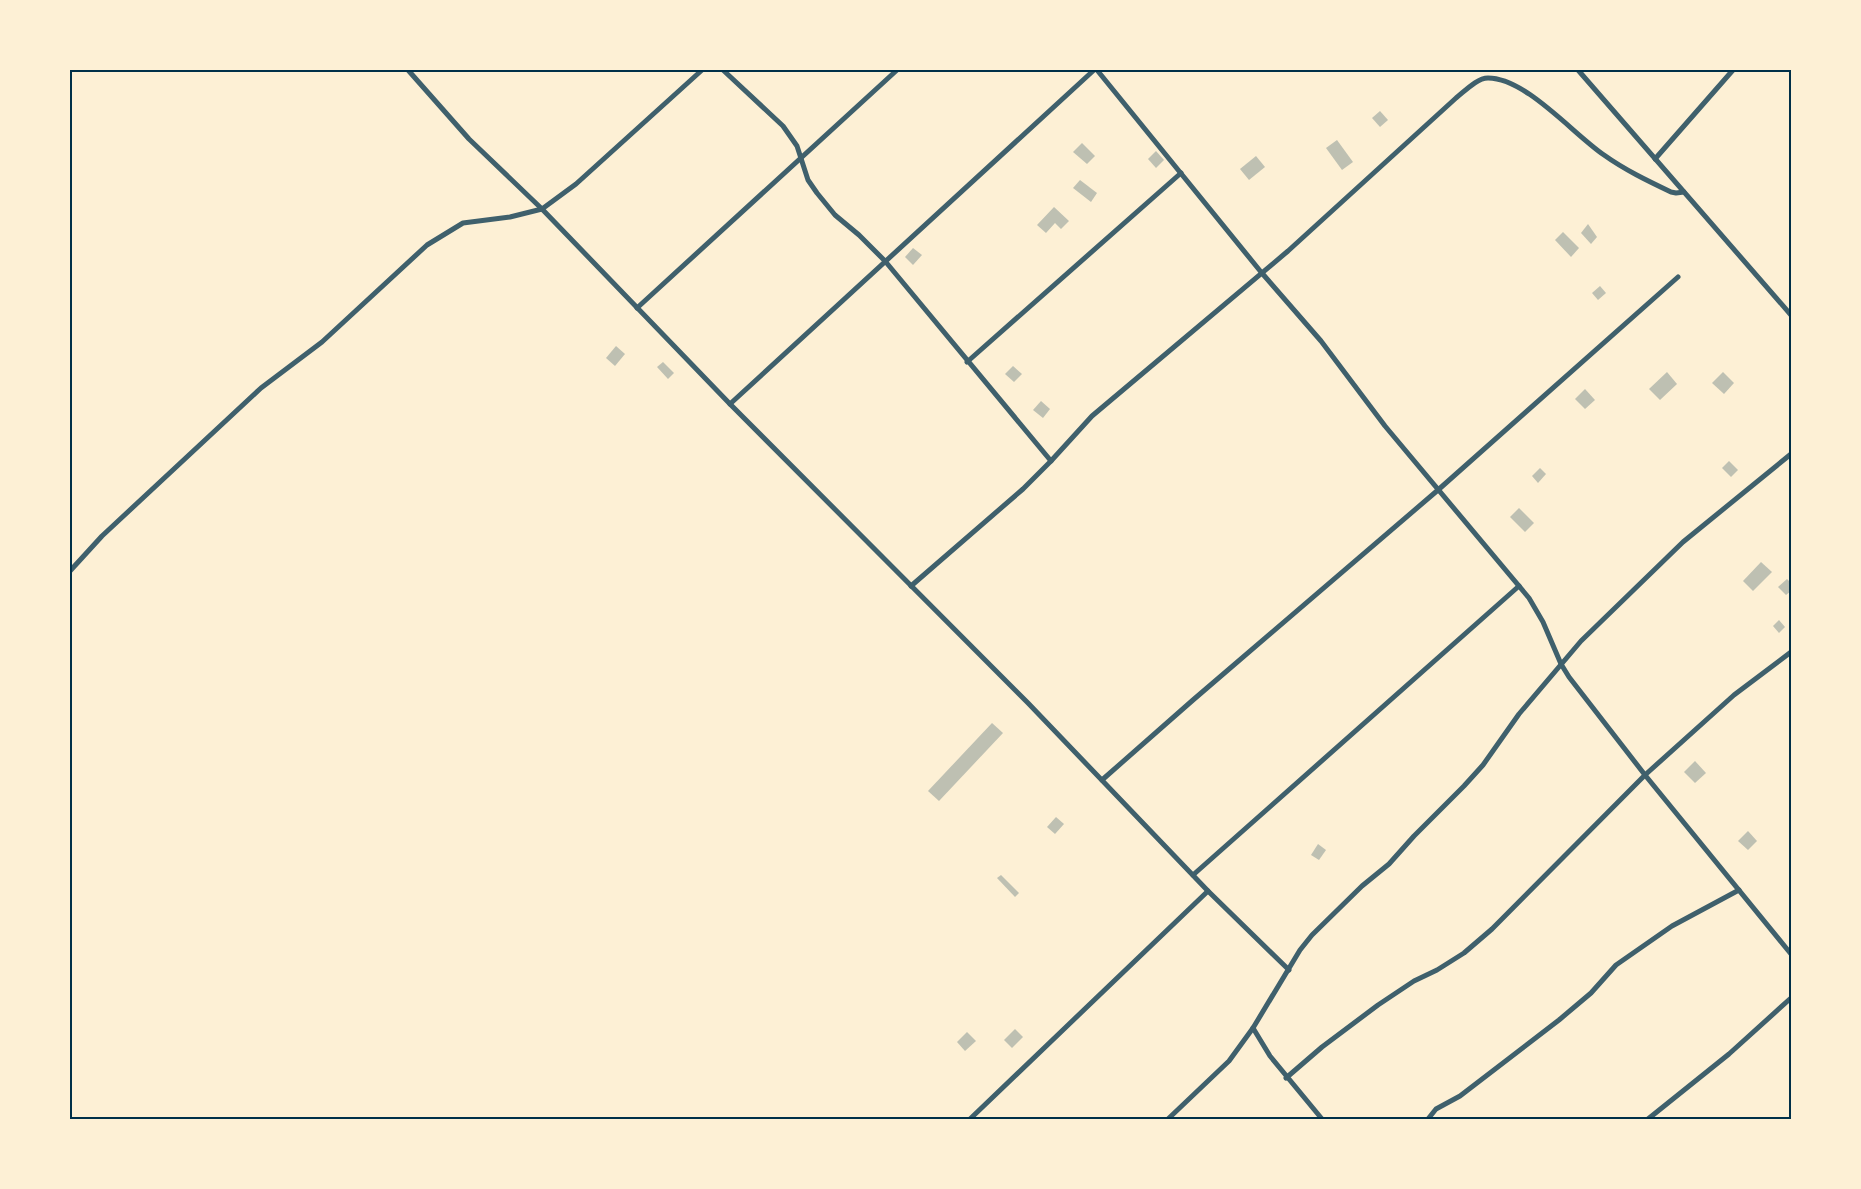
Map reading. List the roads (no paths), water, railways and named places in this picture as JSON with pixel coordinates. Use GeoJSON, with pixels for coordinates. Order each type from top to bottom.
{"type":"FeatureCollection","features":[{"type":"Feature","properties":{"kind":"street"},"geometry":{"type":"LineString","coordinates":[[408,70],[469,139],[542,209],[730,404],[1028,703],[1208,891],[1289,970]]}},
{"type":"Feature","properties":{"kind":"street"},"geometry":{"type":"LineString","coordinates":[[70,571],[102,536],[261,388],[322,342],[427,245],[464,223],[510,217],[542,209],[576,184],[702,70]]}},
{"type":"Feature","properties":{"kind":"street"},"geometry":{"type":"LineString","coordinates":[[723,70],[783,126],[797,146],[808,180],[834,215],[859,235],[885,262],[1051,461]]}},
{"type":"Feature","properties":{"kind":"street"},"geometry":{"type":"LineString","coordinates":[[637,308],[897,70]]}},
{"type":"Feature","properties":{"kind":"street"},"geometry":{"type":"LineString","coordinates":[[730,404],[1096,70],[1260,272],[1321,341],[1385,426],[1529,598],[1543,622],[1569,678],[1645,775],[1791,954]]}},
{"type":"Feature","properties":{"kind":"street"},"geometry":{"type":"LineString","coordinates":[[1578,70],[1791,315]]}},
{"type":"Feature","properties":{"kind":"street"},"geometry":{"type":"LineString","coordinates":[[1655,159],[1733,70]]}},
{"type":"Feature","properties":{"kind":"street"},"geometry":{"type":"LineString","coordinates":[[911,586],[1023,489],[1092,416],[1341,204],[1456,98],[1486,78],[1508,82],[1530,94],[1602,154],[1632,173],[1671,192],[1684,192]]}},
{"type":"Feature","properties":{"kind":"street"},"geometry":{"type":"LineString","coordinates":[[967,362],[1181,173]]}},
{"type":"Feature","properties":{"kind":"street"},"geometry":{"type":"LineString","coordinates":[[1102,780],[1438,490],[1678,277]]}},
{"type":"Feature","properties":{"kind":"street"},"geometry":{"type":"LineString","coordinates":[[1168,1119],[1229,1061],[1253,1028],[1300,950],[1327,918],[1389,864],[1471,779],[1519,714],[1581,641],[1683,542],[1791,454]]}},
{"type":"Feature","properties":{"kind":"street"},"geometry":{"type":"LineString","coordinates":[[1193,875],[1519,586]]}},
{"type":"Feature","properties":{"kind":"street"},"geometry":{"type":"LineString","coordinates":[[1286,1078],[1322,1047],[1378,1005],[1414,981],[1437,970],[1464,953],[1492,929],[1645,775],[1734,696],[1791,652]]}},
{"type":"Feature","properties":{"kind":"street"},"geometry":{"type":"LineString","coordinates":[[1428,1119],[1436,1109],[1460,1096],[1559,1020],[1591,993],[1616,965],[1672,926],[1739,890]]}},
{"type":"Feature","properties":{"kind":"street"},"geometry":{"type":"LineString","coordinates":[[970,1119],[1208,891]]}},
{"type":"Feature","properties":{"kind":"street"},"geometry":{"type":"LineString","coordinates":[[1648,1119],[1729,1054],[1791,998]]}},
{"type":"Feature","properties":{"kind":"street"},"geometry":{"type":"LineString","coordinates":[[1253,1028],[1286,1078],[1322,1119]]}}]}
